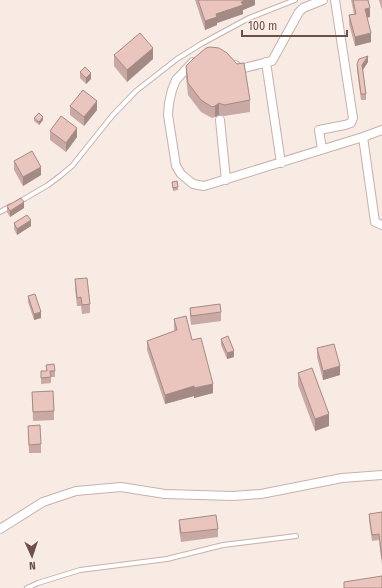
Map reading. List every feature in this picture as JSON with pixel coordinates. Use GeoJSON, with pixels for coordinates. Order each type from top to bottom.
{"type":"FeatureCollection","features":[{"type":"Feature","properties":{"kind":"street"},"geometry":{"type":"LineString","coordinates":[[230,59],[234,65],[240,69],[272,60],[299,12],[303,8],[323,0]]}},
{"type":"Feature","properties":{"kind":"street"},"geometry":{"type":"LineString","coordinates":[[322,149],[319,130],[351,123],[353,118],[335,0]]}},
{"type":"Feature","properties":{"kind":"street"},"geometry":{"type":"LineString","coordinates":[[200,58],[189,66],[176,80],[168,103],[168,115],[176,166],[181,174],[193,184],[204,186],[226,180],[382,130]]}},
{"type":"Feature","properties":{"kind":"street"},"geometry":{"type":"LineString","coordinates":[[266,62],[281,162]]}},
{"type":"Feature","properties":{"kind":"street"},"geometry":{"type":"LineString","coordinates":[[220,120],[226,180]]}},
{"type":"Feature","properties":{"kind":"street"},"geometry":{"type":"LineString","coordinates":[[363,136],[375,222],[382,225]]}},
{"type":"Feature","properties":{"kind":"street"},"geometry":{"type":"LineString","coordinates":[[0,529],[43,502],[76,491],[121,487],[165,494],[233,496],[261,494],[342,478],[382,475]]}},
{"type":"Feature","properties":{"kind":"lane"},"geometry":{"type":"LineString","coordinates":[[0,212],[48,185],[72,166],[112,116],[136,90],[177,59],[249,18],[295,0]]}},
{"type":"Feature","properties":{"kind":"lane"},"geometry":{"type":"LineString","coordinates":[[27,588],[80,570],[167,559],[223,546],[296,536]]}},
{"type":"Feature","properties":{"kind":"building"},"geometry":{"type":"Polygon","coordinates":[[[198,0],[245,0],[241,2],[243,5],[216,14],[217,17],[205,21],[198,0]]]}},
{"type":"Feature","properties":{"kind":"building"},"geometry":{"type":"Polygon","coordinates":[[[353,0],[368,0],[370,8],[365,9],[371,33],[355,37],[349,15],[356,14],[353,0]]]}},
{"type":"Feature","properties":{"kind":"building"},"geometry":{"type":"Polygon","coordinates":[[[140,33],[153,48],[127,70],[114,55],[140,33]]]}},
{"type":"Feature","properties":{"kind":"building"},"geometry":{"type":"Polygon","coordinates":[[[206,48],[219,48],[227,53],[237,64],[244,63],[250,100],[224,105],[219,103],[212,107],[201,100],[188,83],[186,66],[206,48]]]}},
{"type":"Feature","properties":{"kind":"building"},"geometry":{"type":"Polygon","coordinates":[[[368,56],[362,65],[366,94],[361,94],[357,64],[359,59],[368,56]]]}},
{"type":"Feature","properties":{"kind":"building"},"geometry":{"type":"Polygon","coordinates":[[[85,67],[91,73],[86,78],[80,72],[85,67]]]}},
{"type":"Feature","properties":{"kind":"building"},"geometry":{"type":"Polygon","coordinates":[[[83,90],[97,101],[84,117],[70,106],[83,90]]]}},
{"type":"Feature","properties":{"kind":"building"},"geometry":{"type":"Polygon","coordinates":[[[39,113],[43,117],[39,122],[34,118],[39,113]]]}},
{"type":"Feature","properties":{"kind":"building"},"geometry":{"type":"Polygon","coordinates":[[[61,116],[77,128],[66,143],[50,131],[61,116]]]}},
{"type":"Feature","properties":{"kind":"building"},"geometry":{"type":"Polygon","coordinates":[[[32,151],[41,167],[23,177],[14,161],[32,151]]]}},
{"type":"Feature","properties":{"kind":"building"},"geometry":{"type":"Polygon","coordinates":[[[177,181],[178,187],[173,188],[172,182],[177,181]]]}},
{"type":"Feature","properties":{"kind":"building"},"geometry":{"type":"Polygon","coordinates":[[[21,198],[24,202],[10,211],[7,206],[21,198]]]}},
{"type":"Feature","properties":{"kind":"building"},"geometry":{"type":"Polygon","coordinates":[[[27,215],[31,220],[17,229],[14,223],[27,215]]]}},
{"type":"Feature","properties":{"kind":"building"},"geometry":{"type":"Polygon","coordinates":[[[87,278],[90,304],[82,305],[81,297],[77,298],[75,279],[87,278]]]}},
{"type":"Feature","properties":{"kind":"building"},"geometry":{"type":"Polygon","coordinates":[[[35,294],[41,312],[34,314],[28,296],[35,294]]]}},
{"type":"Feature","properties":{"kind":"building"},"geometry":{"type":"Polygon","coordinates":[[[220,304],[221,312],[191,316],[190,308],[220,304]]]}},
{"type":"Feature","properties":{"kind":"building"},"geometry":{"type":"Polygon","coordinates":[[[186,316],[192,340],[201,338],[213,384],[194,388],[194,386],[165,395],[147,341],[177,330],[174,319],[186,316]]]}},
{"type":"Feature","properties":{"kind":"building"},"geometry":{"type":"Polygon","coordinates":[[[228,336],[234,351],[227,353],[221,339],[228,336]]]}},
{"type":"Feature","properties":{"kind":"building"},"geometry":{"type":"Polygon","coordinates":[[[334,344],[340,366],[323,371],[317,348],[334,344]]]}},
{"type":"Feature","properties":{"kind":"building"},"geometry":{"type":"Polygon","coordinates":[[[54,364],[55,371],[50,371],[51,377],[41,378],[41,371],[47,371],[46,365],[54,364]]]}},
{"type":"Feature","properties":{"kind":"building"},"geometry":{"type":"Polygon","coordinates":[[[312,368],[329,414],[315,419],[298,373],[312,368]]]}},
{"type":"Feature","properties":{"kind":"building"},"geometry":{"type":"Polygon","coordinates":[[[53,391],[54,411],[33,412],[32,392],[53,391]]]}},
{"type":"Feature","properties":{"kind":"building"},"geometry":{"type":"Polygon","coordinates":[[[40,425],[41,444],[29,445],[28,426],[40,425]]]}},
{"type":"Feature","properties":{"kind":"building"},"geometry":{"type":"Polygon","coordinates":[[[382,512],[382,559],[379,534],[372,535],[369,514],[382,512]]]}},
{"type":"Feature","properties":{"kind":"building"},"geometry":{"type":"Polygon","coordinates":[[[216,515],[218,529],[181,533],[179,520],[216,515]]]}},
{"type":"Feature","properties":{"kind":"building"},"geometry":{"type":"Polygon","coordinates":[[[382,576],[382,588],[344,588],[344,582],[382,576]]]}}]}
